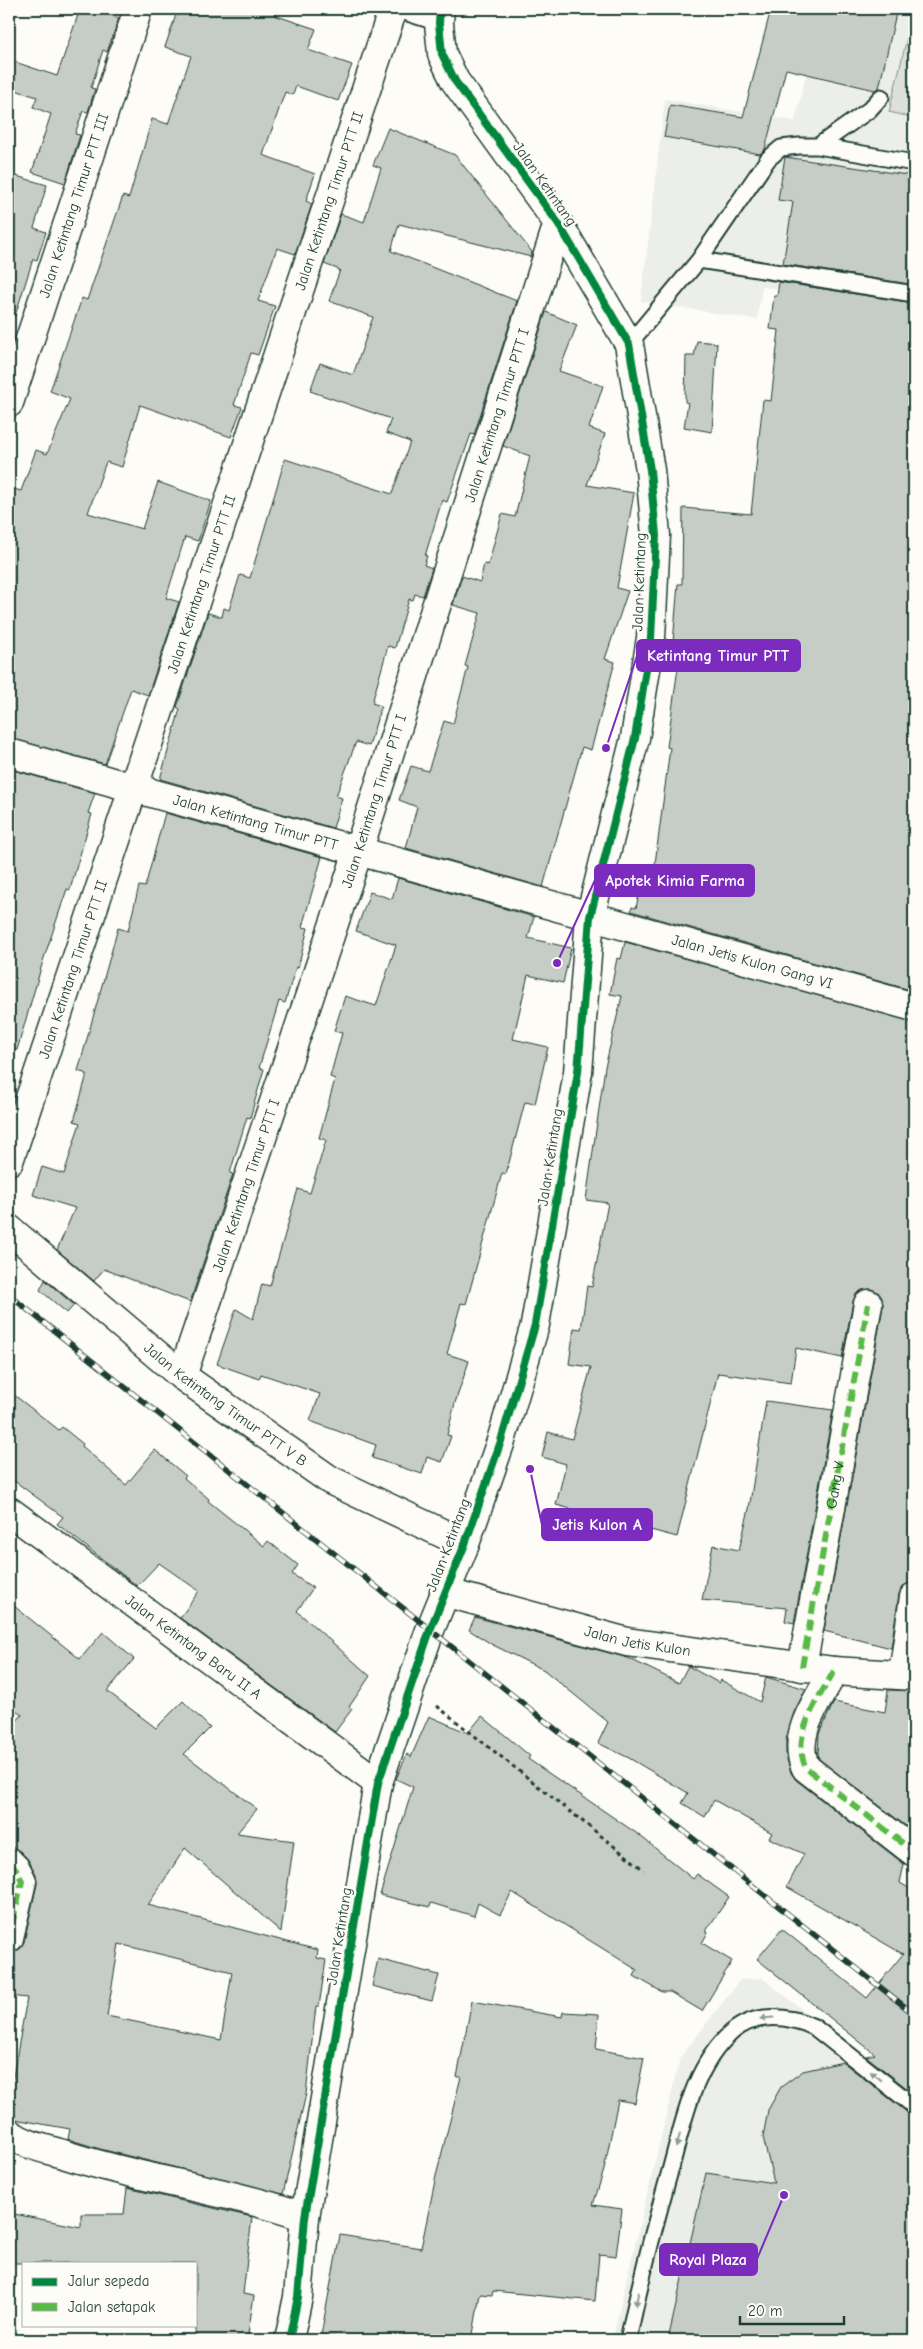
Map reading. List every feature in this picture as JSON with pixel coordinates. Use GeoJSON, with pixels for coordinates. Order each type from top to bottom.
{"type":"FeatureCollection","features":[{"type":"Feature","properties":{"kind":"street","name":"Jalan Ketintang Timur PTT III"},"geometry":{"type":"LineString","coordinates":[[9,403],[138,9]]}},
{"type":"Feature","properties":{"kind":"street","name":"Jalan Ketintang Timur PTT II"},"geometry":{"type":"LineString","coordinates":[[9,1162],[132,788],[394,9]]}},
{"type":"Feature","properties":{"kind":"street","name":"Jalan Ketintang"},"geometry":{"type":"LineString","coordinates":[[290,2340],[298,2297],[305,2217],[378,1784],[410,1685],[444,1592],[466,1544],[501,1441],[535,1325],[578,1072],[590,917],[635,738],[651,638],[656,535],[650,470],[629,344],[558,224],[455,81],[442,54],[439,16]]}},
{"type":"Feature","properties":{"kind":"street","name":"Jalan Ketintang Timur PTT I"},"geometry":{"type":"LineString","coordinates":[[182,1376],[358,852],[558,224]]}},
{"type":"Feature","properties":{"kind":"street","name":"Jalan Ketintang Timur PTT"},"geometry":{"type":"LineString","coordinates":[[9,753],[590,917]]}},
{"type":"Feature","properties":{"kind":"street","name":"Jalan Jetis Kulon Gang VI"},"geometry":{"type":"LineString","coordinates":[[590,917],[914,1007]]}},
{"type":"Feature","properties":{"kind":"street","name":"Jalan Ketintang Timur PTT V B"},"geometry":{"type":"LineString","coordinates":[[9,1229],[182,1376],[330,1480],[466,1544]]}},
{"type":"Feature","properties":{"kind":"street","name":"Gang V"},"geometry":{"type":"LineString","coordinates":[[802,1667],[868,1304]]}},
{"type":"Feature","properties":{"kind":"street","name":"Jalan Ketintang Baru II A"},"geometry":{"type":"LineString","coordinates":[[9,1511],[378,1784]]}},
{"type":"Feature","properties":{"kind":"street","name":"Jalan Jetis Kulon"},"geometry":{"type":"LineString","coordinates":[[444,1592],[627,1642],[834,1671],[908,1675]]}},
{"type":"Feature","properties":{"kind":"street"},"geometry":{"type":"LineString","coordinates":[[908,1675],[914,1596]]}},
{"type":"Feature","properties":{"kind":"street"},"geometry":{"type":"LineString","coordinates":[[834,1671],[802,1734],[801,1748],[806,1768],[914,1852]]}},
{"type":"Feature","properties":{"kind":"street"},"geometry":{"type":"LineString","coordinates":[[9,1862],[19,1873],[22,1881],[9,1938]]}},
{"type":"Feature","properties":{"kind":"street"},"geometry":{"type":"LineString","coordinates":[[9,2133],[27,2142],[115,2171],[262,2202],[305,2217]]}},
{"type":"Feature","properties":{"kind":"lane","name":"Jalan Ketintang"},"geometry":{"type":"LineString","coordinates":[[394,9],[439,16]]}},
{"type":"Feature","properties":{"kind":"lane"},"geometry":{"type":"LineString","coordinates":[[818,146],[869,110],[881,97]]}},
{"type":"Feature","properties":{"kind":"lane"},"geometry":{"type":"LineString","coordinates":[[629,344],[699,260],[768,159],[781,148],[818,146],[914,163]]}},
{"type":"Feature","properties":{"kind":"lane"},"geometry":{"type":"LineString","coordinates":[[699,260],[914,294]]}},
{"type":"Feature","properties":{"kind":"lane"},"geometry":{"type":"LineString","coordinates":[[628,2340],[647,2250],[691,2096],[708,2061],[720,2044],[734,2030],[753,2020],[768,2017],[785,2017],[800,2021],[814,2027],[914,2106]]}},
{"type":"Feature","properties":{"kind":"path"},"geometry":{"type":"LineString","coordinates":[[410,1685],[644,1870]]}},
{"type":"Feature","properties":{"kind":"shaded area"},"geometry":{"type":"Polygon","coordinates":[[[822,9],[914,9],[914,307],[762,287],[757,320],[641,301],[665,99],[795,121],[822,9]]]}},
{"type":"Feature","properties":{"kind":"shaded area"},"geometry":{"type":"Polygon","coordinates":[[[914,9],[914,118],[889,112],[914,9]]]}},
{"type":"Feature","properties":{"kind":"shaded area"},"geometry":{"type":"Polygon","coordinates":[[[762,1978],[914,2097],[914,2340],[612,2340],[680,2058],[740,1980],[762,1978]]]}},
{"type":"Feature","properties":{"kind":"building"},"geometry":{"type":"Polygon","coordinates":[[[80,9],[109,9],[107,14],[119,18],[107,52],[103,50],[91,88],[95,89],[88,112],[83,111],[75,134],[80,135],[65,183],[32,172],[51,114],[33,107],[37,97],[9,88],[9,60],[57,76],[80,9]]]}},
{"type":"Feature","properties":{"kind":"building"},"geometry":{"type":"Polygon","coordinates":[[[178,9],[277,9],[274,15],[316,29],[308,50],[352,65],[338,101],[296,86],[293,95],[285,92],[263,155],[315,174],[306,201],[312,204],[295,254],[277,248],[258,301],[275,306],[258,355],[251,353],[234,405],[242,407],[231,437],[140,405],[122,467],[106,462],[88,513],[142,529],[158,482],[211,501],[198,541],[185,537],[166,598],[179,602],[148,695],[131,689],[105,764],[9,738],[9,507],[14,489],[21,491],[36,450],[47,454],[70,399],[50,391],[82,298],[87,300],[123,196],[129,198],[152,119],[168,124],[191,56],[165,47],[178,9]]]}},
{"type":"Feature","properties":{"kind":"building"},"geometry":{"type":"Polygon","coordinates":[[[771,9],[897,9],[879,88],[875,90],[786,69],[765,149],[760,154],[664,137],[670,105],[743,117],[771,9]]]}},
{"type":"Feature","properties":{"kind":"building"},"geometry":{"type":"Polygon","coordinates":[[[388,128],[455,155],[532,252],[531,257],[399,224],[391,251],[517,301],[474,435],[471,434],[447,502],[442,500],[425,556],[427,556],[424,565],[432,568],[423,596],[415,594],[413,600],[409,599],[395,648],[388,646],[372,703],[381,706],[369,746],[356,742],[336,796],[342,798],[333,828],[160,779],[180,709],[177,707],[208,613],[222,617],[224,608],[229,610],[240,575],[250,578],[285,459],[392,494],[410,442],[386,433],[391,419],[310,391],[320,363],[353,375],[373,317],[329,301],[340,270],[324,264],[341,214],[364,222],[381,168],[373,165],[388,128]]]}},
{"type":"Feature","properties":{"kind":"building"},"geometry":{"type":"Polygon","coordinates":[[[785,157],[914,176],[914,285],[783,264],[793,202],[778,200],[785,157]]]}},
{"type":"Feature","properties":{"kind":"building"},"geometry":{"type":"Polygon","coordinates":[[[9,174],[47,185],[34,228],[46,232],[37,260],[33,259],[15,316],[9,315],[9,174]]]}},
{"type":"Feature","properties":{"kind":"building"},"geometry":{"type":"Polygon","coordinates":[[[779,282],[914,303],[914,575],[911,617],[914,617],[914,991],[631,911],[632,907],[636,908],[641,884],[652,887],[670,748],[667,747],[678,667],[671,666],[678,584],[682,584],[683,508],[751,514],[763,400],[771,401],[779,330],[770,329],[774,296],[777,296],[779,282]]]}},
{"type":"Feature","properties":{"kind":"building"},"geometry":{"type":"Polygon","coordinates":[[[546,312],[577,325],[559,371],[603,386],[589,428],[605,434],[587,485],[634,493],[617,588],[628,591],[605,659],[615,662],[591,750],[582,747],[543,887],[406,848],[417,807],[399,800],[411,766],[428,771],[444,721],[453,724],[468,667],[465,666],[480,613],[453,605],[462,576],[480,582],[484,564],[488,565],[502,514],[515,517],[530,456],[503,446],[546,312]]]}},
{"type":"Feature","properties":{"kind":"building"},"geometry":{"type":"Polygon","coordinates":[[[697,341],[717,343],[712,432],[684,427],[688,403],[685,402],[686,356],[694,356],[697,341]]]}},
{"type":"Feature","properties":{"kind":"building"},"geometry":{"type":"Polygon","coordinates":[[[9,769],[95,793],[88,813],[92,814],[70,890],[67,889],[43,961],[17,1050],[9,1048],[9,769]]]}},
{"type":"Feature","properties":{"kind":"building"},"geometry":{"type":"Polygon","coordinates":[[[165,813],[322,857],[302,927],[308,928],[298,968],[296,967],[285,1003],[279,1001],[259,1068],[264,1069],[250,1118],[247,1117],[230,1173],[233,1174],[190,1302],[104,1269],[94,1281],[57,1250],[75,1208],[33,1195],[42,1167],[64,1174],[80,1123],[74,1121],[87,1074],[78,1071],[118,928],[128,931],[139,886],[145,887],[165,813]]]}},
{"type":"Feature","properties":{"kind":"building"},"geometry":{"type":"Polygon","coordinates":[[[398,878],[534,917],[528,938],[571,948],[563,983],[528,975],[513,1039],[548,1047],[535,1104],[525,1102],[506,1174],[502,1173],[466,1304],[461,1303],[447,1354],[469,1361],[447,1435],[451,1436],[442,1462],[427,1457],[422,1474],[372,1458],[376,1445],[310,1421],[320,1394],[261,1374],[259,1379],[217,1364],[236,1309],[253,1319],[262,1284],[270,1286],[298,1189],[310,1193],[326,1140],[319,1138],[335,1079],[330,1077],[342,1033],[334,1031],[345,996],[376,1006],[396,945],[356,931],[370,892],[392,899],[398,878]]]}},
{"type":"Feature","properties":{"kind":"building"},"geometry":{"type":"Polygon","coordinates":[[[625,942],[914,1022],[914,1582],[902,1587],[899,1594],[891,1648],[824,1631],[883,1307],[882,1298],[878,1292],[871,1289],[862,1290],[856,1294],[853,1301],[842,1358],[796,1348],[791,1383],[718,1373],[677,1537],[556,1505],[566,1464],[542,1457],[548,1432],[572,1439],[591,1367],[569,1364],[574,1328],[581,1329],[587,1286],[592,1287],[608,1203],[586,1200],[605,1067],[622,996],[610,994],[617,958],[621,959],[625,942]]]}},
{"type":"Feature","properties":{"kind":"building"},"geometry":{"type":"Polygon","coordinates":[[[45,1280],[74,1305],[67,1313],[40,1290],[45,1280]]]}},
{"type":"Feature","properties":{"kind":"building"},"geometry":{"type":"Polygon","coordinates":[[[9,1391],[59,1430],[62,1427],[83,1444],[82,1446],[126,1485],[155,1450],[186,1476],[184,1478],[209,1499],[208,1501],[264,1546],[268,1541],[298,1565],[292,1574],[313,1588],[297,1611],[370,1676],[349,1707],[352,1709],[335,1732],[180,1618],[199,1591],[159,1563],[137,1586],[57,1524],[63,1517],[9,1477],[9,1391]]]}},
{"type":"Feature","properties":{"kind":"building"},"geometry":{"type":"Polygon","coordinates":[[[766,1401],[833,1410],[794,1623],[785,1621],[787,1608],[702,1600],[713,1545],[739,1550],[749,1509],[766,1401]]]}},
{"type":"Feature","properties":{"kind":"building"},"geometry":{"type":"Polygon","coordinates":[[[9,1602],[80,1659],[103,1632],[134,1659],[107,1691],[156,1728],[183,1701],[210,1728],[184,1754],[257,1809],[237,1833],[294,1841],[281,1932],[185,1848],[148,1905],[318,1950],[317,1958],[326,1960],[319,2006],[316,2006],[306,2094],[283,2194],[100,2149],[68,2139],[70,2129],[9,2118],[9,2099],[27,1998],[9,1996],[9,1953],[20,1949],[24,1942],[37,1884],[36,1874],[27,1858],[20,1851],[9,1847],[9,1730],[22,1715],[9,1704],[9,1602]],[[119,1944],[107,2016],[221,2040],[232,1972],[119,1944]]]}},
{"type":"Feature","properties":{"kind":"building"},"geometry":{"type":"Polygon","coordinates":[[[475,1617],[628,1658],[679,1683],[688,1666],[719,1683],[721,1680],[760,1702],[766,1677],[806,1689],[794,1712],[786,1740],[786,1756],[791,1773],[796,1780],[904,1864],[900,1883],[914,1891],[914,2094],[866,2056],[875,2054],[757,1959],[782,1929],[867,1998],[903,1954],[787,1887],[804,1854],[769,1838],[772,1833],[714,1800],[705,1817],[682,1803],[688,1793],[629,1758],[598,1743],[608,1722],[544,1670],[493,1645],[469,1630],[475,1617]]]}},
{"type":"Feature","properties":{"kind":"building"},"geometry":{"type":"Polygon","coordinates":[[[888,1690],[914,1691],[914,1814],[911,1830],[819,1759],[818,1753],[819,1734],[834,1702],[885,1712],[888,1690]]]}},
{"type":"Feature","properties":{"kind":"building"},"geometry":{"type":"Polygon","coordinates":[[[429,1716],[468,1733],[482,1716],[530,1756],[528,1759],[639,1835],[693,1879],[697,1874],[729,1897],[706,1931],[708,1932],[702,1943],[732,1961],[702,2011],[670,1992],[662,1992],[634,1976],[637,1970],[512,1892],[500,1915],[478,1903],[474,1916],[431,1903],[430,1907],[380,1895],[413,1787],[396,1779],[407,1754],[411,1757],[429,1716]]]}},
{"type":"Feature","properties":{"kind":"building"},"geometry":{"type":"Polygon","coordinates":[[[378,1959],[439,1975],[432,2001],[372,1986],[378,1959]]]}},
{"type":"Feature","properties":{"kind":"building"},"geometry":{"type":"Polygon","coordinates":[[[472,2001],[562,2017],[563,2012],[599,2014],[596,2049],[644,2058],[635,2103],[618,2100],[604,2170],[593,2205],[622,2209],[616,2256],[599,2254],[595,2301],[493,2291],[492,2295],[480,2294],[472,2340],[352,2340],[321,2335],[340,2235],[421,2248],[436,2176],[461,2077],[457,2077],[472,2001]]]}},
{"type":"Feature","properties":{"kind":"building"},"geometry":{"type":"Polygon","coordinates":[[[843,2062],[908,2113],[914,2115],[914,2340],[668,2340],[706,2173],[774,2183],[763,2137],[768,2110],[781,2087],[803,2071],[843,2062]]]}},
{"type":"Feature","properties":{"kind":"building"},"geometry":{"type":"Polygon","coordinates":[[[127,2188],[252,2217],[243,2294],[254,2296],[247,2340],[196,2340],[196,2326],[198,2326],[198,2262],[9,2263],[9,2213],[81,2227],[81,2214],[124,2214],[127,2188]]]}},
{"type":"Feature","properties":{"kind":"railway"},"geometry":{"type":"LineString","coordinates":[[9,1295],[914,2014]]}},
{"type":"Feature","properties":{"kind":"marked path"},"geometry":{"type":"LineString","coordinates":[[802,1667],[868,1304]]}},
{"type":"Feature","properties":{"kind":"marked path"},"geometry":{"type":"LineString","coordinates":[[834,1671],[814,1705],[804,1730],[802,1756],[806,1768],[914,1852]]}},
{"type":"Feature","properties":{"kind":"marked path"},"geometry":{"type":"LineString","coordinates":[[9,1862],[16,1869],[22,1881],[9,1938]]}},
{"type":"Feature","properties":{"kind":"cycle path"},"geometry":{"type":"LineString","coordinates":[[289,2340],[298,2297],[305,2217],[378,1783],[430,1630],[465,1544],[501,1441],[535,1325],[578,1072],[590,917],[635,738],[651,638],[656,535],[650,470],[629,344],[558,223],[455,81],[442,54],[439,23],[440,9]]}},
{"type":"Feature","properties":{"kind":"place","name":"Ketintang Timur PTT"},"geometry":{"type":"Point","coordinates":[606,748]}},
{"type":"Feature","properties":{"kind":"place","name":"Apotek Kimia Farma"},"geometry":{"type":"Point","coordinates":[557,963]}},
{"type":"Feature","properties":{"kind":"place","name":"Jetis Kulon A"},"geometry":{"type":"Point","coordinates":[530,1469]}},
{"type":"Feature","properties":{"kind":"place","name":"Royal Plaza"},"geometry":{"type":"Point","coordinates":[784,2195]}}]}
